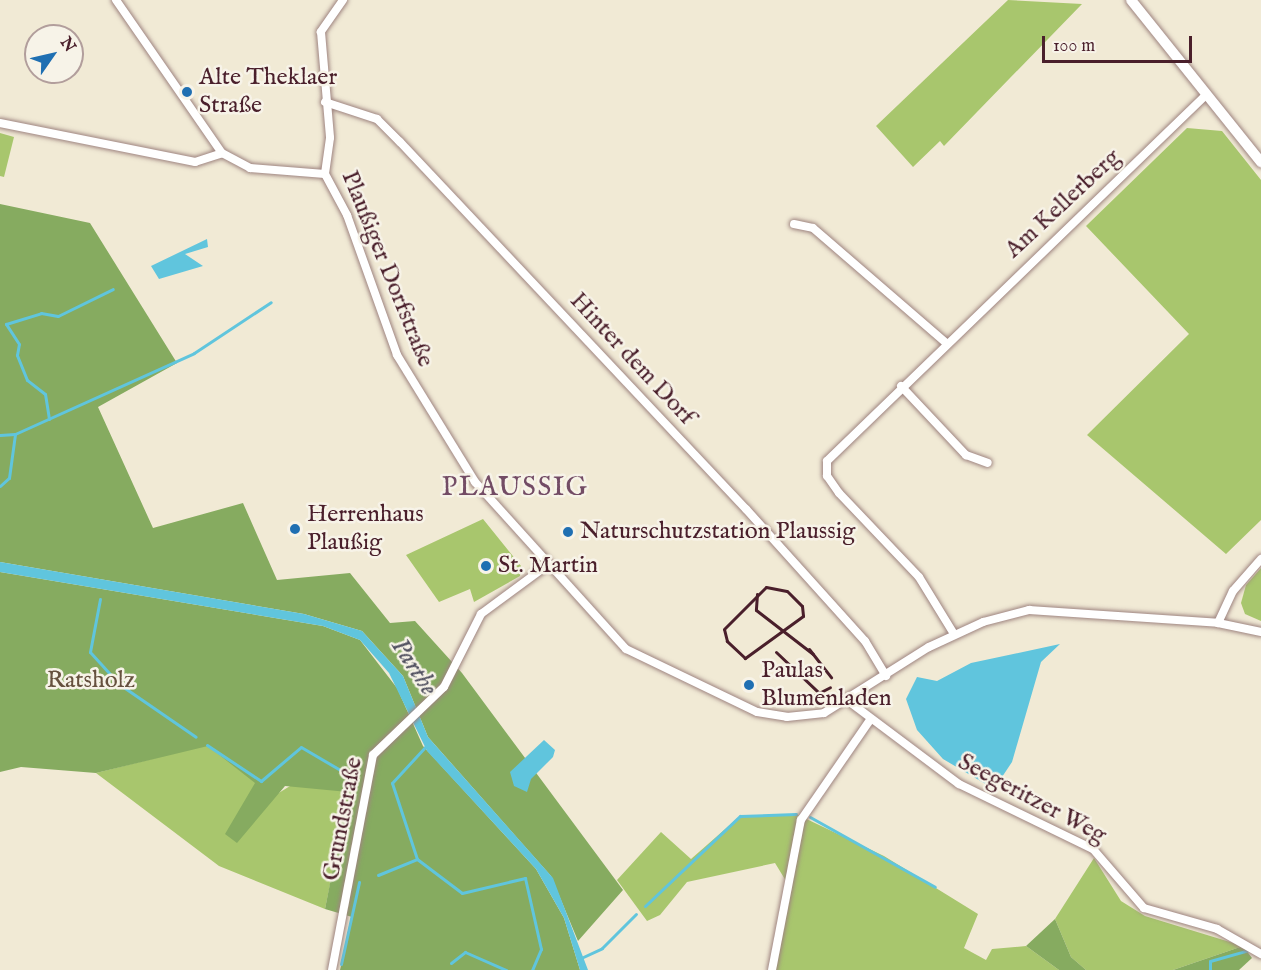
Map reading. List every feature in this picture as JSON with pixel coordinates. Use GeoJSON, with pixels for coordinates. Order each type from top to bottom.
{"type":"FeatureCollection","features":[{"type":"Feature","properties":{"kind":"main road"},"geometry":{"type":"LineString","coordinates":[[1131,0],[1261,162]]}},
{"type":"Feature","properties":{"kind":"street"},"geometry":{"type":"LineString","coordinates":[[116,0],[222,153],[250,168],[325,174]]}},
{"type":"Feature","properties":{"kind":"street","name":"Plaußiger Dorfstraße"},"geometry":{"type":"LineString","coordinates":[[343,0],[321,32],[324,93],[330,146],[325,174],[339,195],[408,377],[475,482],[546,566],[626,649],[734,703],[787,717],[824,713],[954,634],[1005,616],[1054,608],[1218,623],[1261,632]]}},
{"type":"Feature","properties":{"kind":"street","name":"Am Kellerberg"},"geometry":{"type":"LineString","coordinates":[[954,634],[919,577],[827,476],[827,461],[945,342],[1207,94]]}},
{"type":"Feature","properties":{"kind":"street","name":"Hinter dem Dorf"},"geometry":{"type":"LineString","coordinates":[[325,102],[377,119],[400,142],[746,509],[865,641],[886,676]]}},
{"type":"Feature","properties":{"kind":"street"},"geometry":{"type":"LineString","coordinates":[[0,123],[195,162],[222,153]]}},
{"type":"Feature","properties":{"kind":"street"},"geometry":{"type":"LineString","coordinates":[[794,224],[813,228],[945,342]]}},
{"type":"Feature","properties":{"kind":"street"},"geometry":{"type":"LineString","coordinates":[[901,386],[966,455],[988,463]]}},
{"type":"Feature","properties":{"kind":"street"},"geometry":{"type":"LineString","coordinates":[[1218,623],[1233,591],[1261,559]]}},
{"type":"Feature","properties":{"kind":"street","name":"Grundstraße"},"geometry":{"type":"LineString","coordinates":[[332,970],[366,776],[377,748],[444,687],[481,614],[546,566]]}},
{"type":"Feature","properties":{"kind":"street","name":"Seegeritzer Weg"},"geometry":{"type":"LineString","coordinates":[[847,700],[870,720],[959,784],[1093,849],[1144,908],[1217,929],[1261,954]]}},
{"type":"Feature","properties":{"kind":"street"},"geometry":{"type":"LineString","coordinates":[[772,970],[801,820],[870,720]]}},
{"type":"Feature","properties":{"kind":"green space"},"geometry":{"type":"Polygon","coordinates":[[[1008,0],[1082,4],[944,146],[940,141],[913,167],[876,126],[1008,0]]]}},
{"type":"Feature","properties":{"kind":"green space"},"geometry":{"type":"Polygon","coordinates":[[[1187,128],[1222,131],[1261,180],[1261,520],[1226,554],[1087,435],[1189,334],[1086,226],[1187,128]]]}},
{"type":"Feature","properties":{"kind":"green space"},"geometry":{"type":"Polygon","coordinates":[[[0,133],[14,137],[4,177],[0,176],[0,133]]]}},
{"type":"Feature","properties":{"kind":"green space"},"geometry":{"type":"Polygon","coordinates":[[[0,204],[90,223],[177,363],[98,407],[153,528],[243,503],[277,580],[350,573],[390,623],[415,621],[462,673],[623,890],[578,941],[551,876],[428,737],[403,676],[362,631],[304,614],[0,562],[0,204]]]}},
{"type":"Feature","properties":{"kind":"green space"},"geometry":{"type":"Polygon","coordinates":[[[483,519],[521,566],[520,576],[474,602],[470,589],[439,602],[406,555],[483,519]]]}},
{"type":"Feature","properties":{"kind":"green space"},"geometry":{"type":"Polygon","coordinates":[[[1261,568],[1261,621],[1245,614],[1241,603],[1246,585],[1261,568]]]}},
{"type":"Feature","properties":{"kind":"green space","name":"Ratsholz"},"geometry":{"type":"Polygon","coordinates":[[[0,572],[323,626],[360,640],[397,688],[423,746],[536,869],[564,918],[580,970],[340,970],[352,917],[325,909],[348,792],[285,786],[237,843],[225,834],[255,783],[208,746],[96,773],[21,767],[0,772],[0,572]]]}},
{"type":"Feature","properties":{"kind":"green space"},"geometry":{"type":"Polygon","coordinates":[[[207,745],[277,794],[295,783],[349,792],[325,909],[219,866],[96,773],[207,745]]]}},
{"type":"Feature","properties":{"kind":"green space"},"geometry":{"type":"Polygon","coordinates":[[[796,814],[884,856],[978,914],[964,948],[986,960],[992,949],[1026,946],[1059,970],[769,970],[786,881],[775,863],[687,882],[660,915],[647,921],[617,880],[661,832],[691,859],[740,816],[796,814]]]}},
{"type":"Feature","properties":{"kind":"green space"},"geometry":{"type":"Polygon","coordinates":[[[1094,858],[1121,901],[1145,916],[1243,946],[1173,970],[1086,970],[1071,957],[1055,919],[1094,858]]]}},
{"type":"Feature","properties":{"kind":"green space"},"geometry":{"type":"Polygon","coordinates":[[[1055,919],[1071,957],[1086,970],[1059,970],[1026,946],[1055,919]]]}},
{"type":"Feature","properties":{"kind":"green space"},"geometry":{"type":"Polygon","coordinates":[[[1243,946],[1252,958],[1239,970],[1173,970],[1243,946]]]}},
{"type":"Feature","properties":{"kind":"water"},"geometry":{"type":"Polygon","coordinates":[[[207,239],[208,247],[185,254],[203,266],[159,279],[151,266],[207,239]]]}},
{"type":"Feature","properties":{"kind":"water"},"geometry":{"type":"Polygon","coordinates":[[[0,562],[304,614],[362,631],[403,676],[428,737],[553,878],[588,970],[580,970],[564,918],[536,869],[427,751],[389,673],[360,640],[323,626],[0,572],[0,562]]]}},
{"type":"Feature","properties":{"kind":"water"},"geometry":{"type":"Polygon","coordinates":[[[1060,644],[1041,662],[1012,762],[994,789],[943,759],[917,730],[906,699],[917,677],[937,681],[971,663],[1060,644]]]}},
{"type":"Feature","properties":{"kind":"water"},"geometry":{"type":"Polygon","coordinates":[[[544,740],[555,750],[553,757],[531,779],[527,792],[514,786],[510,772],[544,740]]]}},
{"type":"Feature","properties":{"kind":"waterway"},"geometry":{"type":"LineString","coordinates":[[49,419],[45,394],[27,380],[17,355],[19,344],[6,324],[41,313],[58,316],[113,289]]}},
{"type":"Feature","properties":{"kind":"waterway"},"geometry":{"type":"LineString","coordinates":[[0,486],[9,478],[15,434],[194,353],[271,302]]}},
{"type":"Feature","properties":{"kind":"waterway"},"geometry":{"type":"LineString","coordinates":[[0,435],[15,434]]}},
{"type":"Feature","properties":{"kind":"waterway"},"geometry":{"type":"LineString","coordinates":[[100,599],[90,652],[119,684],[196,737]]}},
{"type":"Feature","properties":{"kind":"waterway"},"geometry":{"type":"LineString","coordinates":[[207,745],[261,781],[301,747],[347,774]]}},
{"type":"Feature","properties":{"kind":"waterway"},"geometry":{"type":"LineString","coordinates":[[426,746],[392,783],[417,859],[462,893],[525,878],[541,949],[532,970]]}},
{"type":"Feature","properties":{"kind":"waterway"},"geometry":{"type":"LineString","coordinates":[[645,906],[740,816],[796,814]]}},
{"type":"Feature","properties":{"kind":"waterway"},"geometry":{"type":"LineString","coordinates":[[810,817],[935,887]]}},
{"type":"Feature","properties":{"kind":"waterway"},"geometry":{"type":"LineString","coordinates":[[378,875],[417,859]]}},
{"type":"Feature","properties":{"kind":"waterway"},"geometry":{"type":"LineString","coordinates":[[341,964],[359,882]]}},
{"type":"Feature","properties":{"kind":"waterway"},"geometry":{"type":"LineString","coordinates":[[581,958],[602,948],[636,914]]}},
{"type":"Feature","properties":{"kind":"waterway"},"geometry":{"type":"LineString","coordinates":[[1210,970],[1210,961],[1249,950]]}},
{"type":"Feature","properties":{"kind":"waterway"},"geometry":{"type":"LineString","coordinates":[[451,963],[465,952],[506,970]]}},
{"type":"Feature","properties":{"kind":"railway"},"geometry":{"type":"LineString","coordinates":[[766,587],[787,591],[802,606],[803,616],[745,658],[727,641],[724,629],[766,587]]}},
{"type":"Feature","properties":{"kind":"railway"},"geometry":{"type":"LineString","coordinates":[[757,594],[756,610],[813,654]]}},
{"type":"Feature","properties":{"kind":"railway"},"geometry":{"type":"LineString","coordinates":[[809,649],[831,677]]}},
{"type":"Feature","properties":{"kind":"railway"},"geometry":{"type":"LineString","coordinates":[[776,652],[819,693]]}},
{"type":"Feature","properties":{"kind":"railway"},"geometry":{"type":"LineString","coordinates":[[805,700],[830,687]]}},
{"type":"Feature","properties":{"kind":"place","name":"Alte Theklaer Straße"},"geometry":{"type":"Point","coordinates":[187,92]}},
{"type":"Feature","properties":{"kind":"place","name":"Herrenhaus Plaußig"},"geometry":{"type":"Point","coordinates":[295,529]}},
{"type":"Feature","properties":{"kind":"place","name":"Naturschutzstation Plaussig"},"geometry":{"type":"Point","coordinates":[568,532]}},
{"type":"Feature","properties":{"kind":"place","name":"St. Martin"},"geometry":{"type":"Point","coordinates":[486,566]}},
{"type":"Feature","properties":{"kind":"place","name":"Paulas Blumenladen"},"geometry":{"type":"Point","coordinates":[749,685]}},
{"type":"Feature","properties":{"kind":"district","name":"PLAUSSIG"},"geometry":{"type":"Point","coordinates":[515,489]}},
{"type":"Feature","properties":{"kind":"water label","name":"Parthe"},"geometry":{"type":"Point","coordinates":[414,667]}}]}
